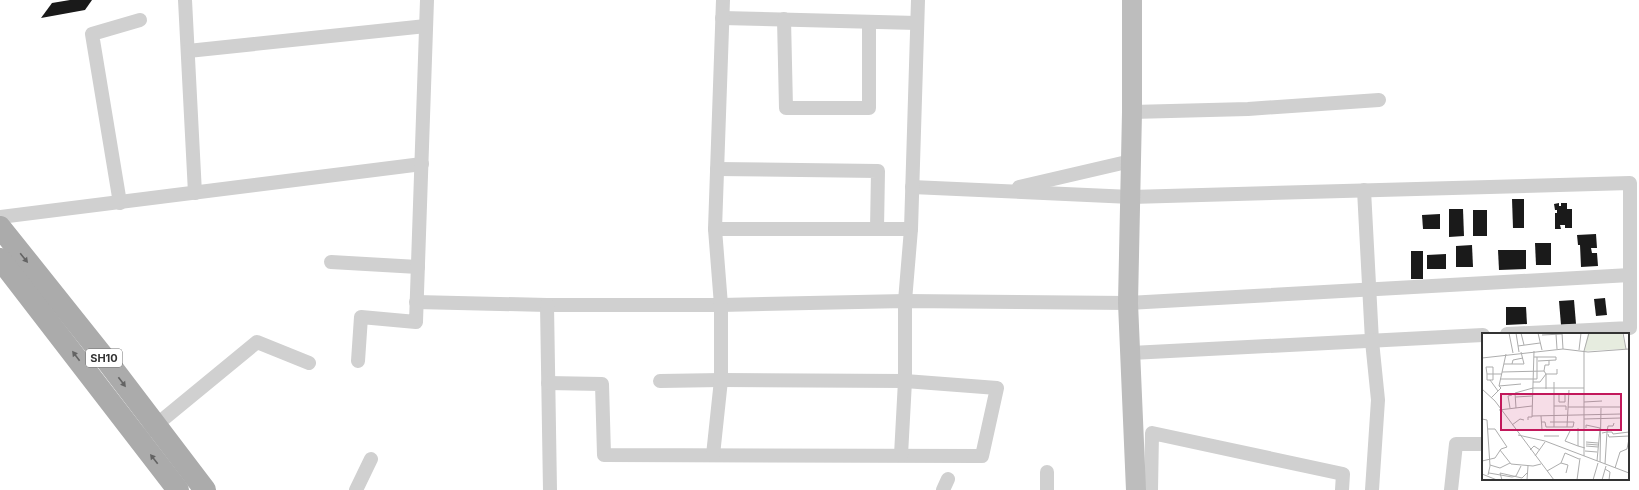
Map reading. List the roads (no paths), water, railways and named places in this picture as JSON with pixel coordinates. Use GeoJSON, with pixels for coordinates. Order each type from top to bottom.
{"type":"FeatureCollection","features":[{"type":"Feature","properties":{"kind":"main road","name":"SH10"},"geometry":{"type":"LineString","coordinates":[[0,227],[97,349],[147,433],[178,490]]}},
{"type":"Feature","properties":{"kind":"main road","name":"SH10"},"geometry":{"type":"LineString","coordinates":[[0,259],[147,433],[205,490]]}},
{"type":"Feature","properties":{"kind":"street"},"geometry":{"type":"LineString","coordinates":[[185,0],[195,193]]}},
{"type":"Feature","properties":{"kind":"street"},"geometry":{"type":"LineString","coordinates":[[358,361],[360,317],[416,322],[427,0]]}},
{"type":"Feature","properties":{"kind":"street"},"geometry":{"type":"LineString","coordinates":[[713,455],[721,380],[721,305],[715,230],[723,0]]}},
{"type":"Feature","properties":{"kind":"street"},"geometry":{"type":"LineString","coordinates":[[901,455],[905,381],[905,302],[911,229],[918,0]]}},
{"type":"Feature","properties":{"kind":"street"},"geometry":{"type":"LineString","coordinates":[[1132,0],[1131,197],[1128,303],[1136,490]]}},
{"type":"Feature","properties":{"kind":"street"},"geometry":{"type":"LineString","coordinates":[[722,18],[917,23]]}},
{"type":"Feature","properties":{"kind":"street"},"geometry":{"type":"LineString","coordinates":[[784,19],[786,108],[869,108],[869,22]]}},
{"type":"Feature","properties":{"kind":"street"},"geometry":{"type":"LineString","coordinates":[[120,203],[92,34],[140,20]]}},
{"type":"Feature","properties":{"kind":"street"},"geometry":{"type":"LineString","coordinates":[[188,51],[426,26]]}},
{"type":"Feature","properties":{"kind":"street"},"geometry":{"type":"LineString","coordinates":[[1132,112],[1248,109],[1378,100]]}},
{"type":"Feature","properties":{"kind":"street"},"geometry":{"type":"LineString","coordinates":[[1002,191],[1131,161]]}},
{"type":"Feature","properties":{"kind":"street"},"geometry":{"type":"LineString","coordinates":[[0,218],[422,164]]}},
{"type":"Feature","properties":{"kind":"street"},"geometry":{"type":"LineString","coordinates":[[717,170],[878,171],[877,229]]}},
{"type":"Feature","properties":{"kind":"street"},"geometry":{"type":"LineString","coordinates":[[912,187],[1131,197],[1630,183],[1630,328],[1528,333]]}},
{"type":"Feature","properties":{"kind":"street"},"geometry":{"type":"LineString","coordinates":[[1364,190],[1368,290],[1378,400],[1372,490]]}},
{"type":"Feature","properties":{"kind":"street"},"geometry":{"type":"LineString","coordinates":[[715,230],[911,229]]}},
{"type":"Feature","properties":{"kind":"street"},"geometry":{"type":"LineString","coordinates":[[331,262],[418,267]]}},
{"type":"Feature","properties":{"kind":"street"},"geometry":{"type":"LineString","coordinates":[[416,302],[547,305],[721,305],[905,302],[1128,303],[1630,275]]}},
{"type":"Feature","properties":{"kind":"street"},"geometry":{"type":"LineString","coordinates":[[547,305],[550,490]]}},
{"type":"Feature","properties":{"kind":"street"},"geometry":{"type":"LineString","coordinates":[[1131,353],[1482,335]]}},
{"type":"Feature","properties":{"kind":"street"},"geometry":{"type":"LineString","coordinates":[[147,433],[258,342],[309,363]]}},
{"type":"Feature","properties":{"kind":"street"},"geometry":{"type":"LineString","coordinates":[[548,383],[602,384],[604,454],[982,456],[997,388],[905,381],[660,381]]}},
{"type":"Feature","properties":{"kind":"street"},"geometry":{"type":"LineString","coordinates":[[1151,490],[1152,433],[1343,474],[1342,490]]}},
{"type":"Feature","properties":{"kind":"street"},"geometry":{"type":"LineString","coordinates":[[1451,490],[1456,444],[1482,444]]}},
{"type":"Feature","properties":{"kind":"street"},"geometry":{"type":"LineString","coordinates":[[356,490],[371,459]]}},
{"type":"Feature","properties":{"kind":"street"},"geometry":{"type":"LineString","coordinates":[[1046,490],[1047,472]]}}]}
